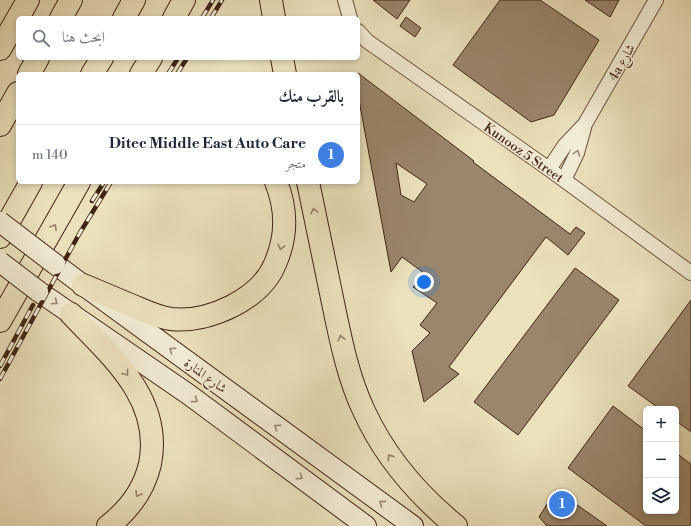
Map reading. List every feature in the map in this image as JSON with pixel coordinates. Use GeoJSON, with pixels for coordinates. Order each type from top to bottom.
{"type":"FeatureCollection","features":[{"type":"Feature","properties":{"kind":"highway"},"geometry":{"type":"LineString","coordinates":[[19,16],[28,0]]}},
{"type":"Feature","properties":{"kind":"highway"},"geometry":{"type":"LineString","coordinates":[[62,16],[71,0]]}},
{"type":"Feature","properties":{"kind":"highway"},"geometry":{"type":"LineString","coordinates":[[125,16],[134,0]]}},
{"type":"Feature","properties":{"kind":"highway"},"geometry":{"type":"LineString","coordinates":[[175,16],[184,0]]}},
{"type":"Feature","properties":{"kind":"highway"},"geometry":{"type":"LineString","coordinates":[[271,0],[274,16]]}},
{"type":"Feature","properties":{"kind":"highway"},"geometry":{"type":"LineString","coordinates":[[0,48],[16,21]]}},
{"type":"Feature","properties":{"kind":"highway"},"geometry":{"type":"LineString","coordinates":[[30,72],[37,60]]}},
{"type":"Feature","properties":{"kind":"highway"},"geometry":{"type":"LineString","coordinates":[[93,72],[101,60]]}},
{"type":"Feature","properties":{"kind":"highway"},"geometry":{"type":"LineString","coordinates":[[142,72],[150,60]]}},
{"type":"Feature","properties":{"kind":"highway"},"geometry":{"type":"LineString","coordinates":[[282,60],[285,72]]}},
{"type":"Feature","properties":{"kind":"highway"},"geometry":{"type":"LineString","coordinates":[[0,125],[16,97]]}},
{"type":"Feature","properties":{"kind":"highway"},"geometry":{"type":"LineString","coordinates":[[0,236],[30,184]]}},
{"type":"Feature","properties":{"kind":"highway"},"geometry":{"type":"LineString","coordinates":[[0,321],[78,184]]}},
{"type":"Feature","properties":{"kind":"highway"},"geometry":{"type":"LineString","coordinates":[[83,285],[157,316],[171,319],[184,319],[211,315],[236,304],[253,292],[267,277],[275,266],[281,249],[284,231],[284,213],[281,195],[277,184]]}},
{"type":"Feature","properties":{"kind":"highway"},"geometry":{"type":"LineString","coordinates":[[308,184],[341,340],[355,388],[364,411],[388,454],[403,474],[419,493],[456,526]]}},
{"type":"Feature","properties":{"kind":"highway"},"geometry":{"type":"LineString","coordinates":[[71,314],[130,378],[146,406],[150,423],[152,439],[151,456],[144,483],[133,502],[122,515],[108,526]]}},
{"type":"Feature","properties":{"kind":"main road","name":"شارع المنارة"},"geometry":{"type":"LineString","coordinates":[[0,222],[83,285],[413,526]]}},
{"type":"Feature","properties":{"kind":"main road","name":"شارع المنارة"},"geometry":{"type":"LineString","coordinates":[[0,262],[38,291],[188,394],[366,526]]}},
{"type":"Feature","properties":{"kind":"street"},"geometry":{"type":"LineString","coordinates":[[345,0],[349,16]]}},
{"type":"Feature","properties":{"kind":"street","name":"4a شارع"},"geometry":{"type":"LineString","coordinates":[[549,169],[565,145],[585,124],[656,0]]}},
{"type":"Feature","properties":{"kind":"street","name":"Kunooz 5 Street"},"geometry":{"type":"LineString","coordinates":[[360,33],[367,41],[549,169],[691,272]]}},
{"type":"Feature","properties":{"kind":"street","name":"4a شارع"},"geometry":{"type":"LineString","coordinates":[[564,180],[577,153],[585,124]]}},
{"type":"Feature","properties":{"kind":"building"},"geometry":{"type":"Polygon","coordinates":[[[373,0],[410,0],[397,19],[373,0]]]}},
{"type":"Feature","properties":{"kind":"building"},"geometry":{"type":"Polygon","coordinates":[[[500,0],[540,0],[599,40],[554,115],[531,122],[453,65],[500,0]]]}},
{"type":"Feature","properties":{"kind":"building"},"geometry":{"type":"Polygon","coordinates":[[[585,0],[619,0],[610,17],[585,0]]]}},
{"type":"Feature","properties":{"kind":"building"},"geometry":{"type":"Polygon","coordinates":[[[406,17],[421,28],[415,37],[400,26],[406,17]]]}},
{"type":"Feature","properties":{"kind":"building"},"geometry":{"type":"Polygon","coordinates":[[[360,75],[474,161],[473,162],[570,234],[576,227],[585,233],[568,255],[546,237],[449,367],[459,374],[424,402],[412,351],[430,333],[420,325],[437,303],[413,287],[424,273],[402,257],[391,272],[360,106],[360,75]],[[396,163],[401,195],[414,202],[427,184],[396,163]]]}},
{"type":"Feature","properties":{"kind":"building"},"geometry":{"type":"Polygon","coordinates":[[[575,268],[619,300],[518,435],[474,402],[575,268]]]}},
{"type":"Feature","properties":{"kind":"building"},"geometry":{"type":"Polygon","coordinates":[[[691,300],[691,432],[679,423],[679,406],[656,406],[628,386],[691,300]]]}},
{"type":"Feature","properties":{"kind":"building"},"geometry":{"type":"Polygon","coordinates":[[[613,406],[643,429],[643,514],[679,514],[679,455],[691,464],[691,526],[646,526],[568,468],[613,406]]]}},
{"type":"Feature","properties":{"kind":"building"},"geometry":{"type":"Polygon","coordinates":[[[556,490],[607,526],[547,526],[539,517],[556,490]]]}},
{"type":"Feature","properties":{"kind":"railway"},"geometry":{"type":"LineString","coordinates":[[203,16],[213,0]]}},
{"type":"Feature","properties":{"kind":"railway"},"geometry":{"type":"LineString","coordinates":[[212,16],[222,0]]}},
{"type":"Feature","properties":{"kind":"railway"},"geometry":{"type":"LineString","coordinates":[[169,72],[177,60]]}},
{"type":"Feature","properties":{"kind":"railway"},"geometry":{"type":"LineString","coordinates":[[178,72],[186,60]]}},
{"type":"Feature","properties":{"kind":"railway"},"geometry":{"type":"LineString","coordinates":[[92,201],[103,184]]}},
{"type":"Feature","properties":{"kind":"railway"},"geometry":{"type":"LineString","coordinates":[[0,379],[78,236],[110,184]]}},
{"type":"Feature","properties":{"kind":"railway"},"geometry":{"type":"LineString","coordinates":[[0,366],[33,305]]}},
{"type":"Feature","properties":{"kind":"place","name":"Ditec Middle East Auto Care"},"geometry":{"type":"Point","coordinates":[562,504]}}]}
